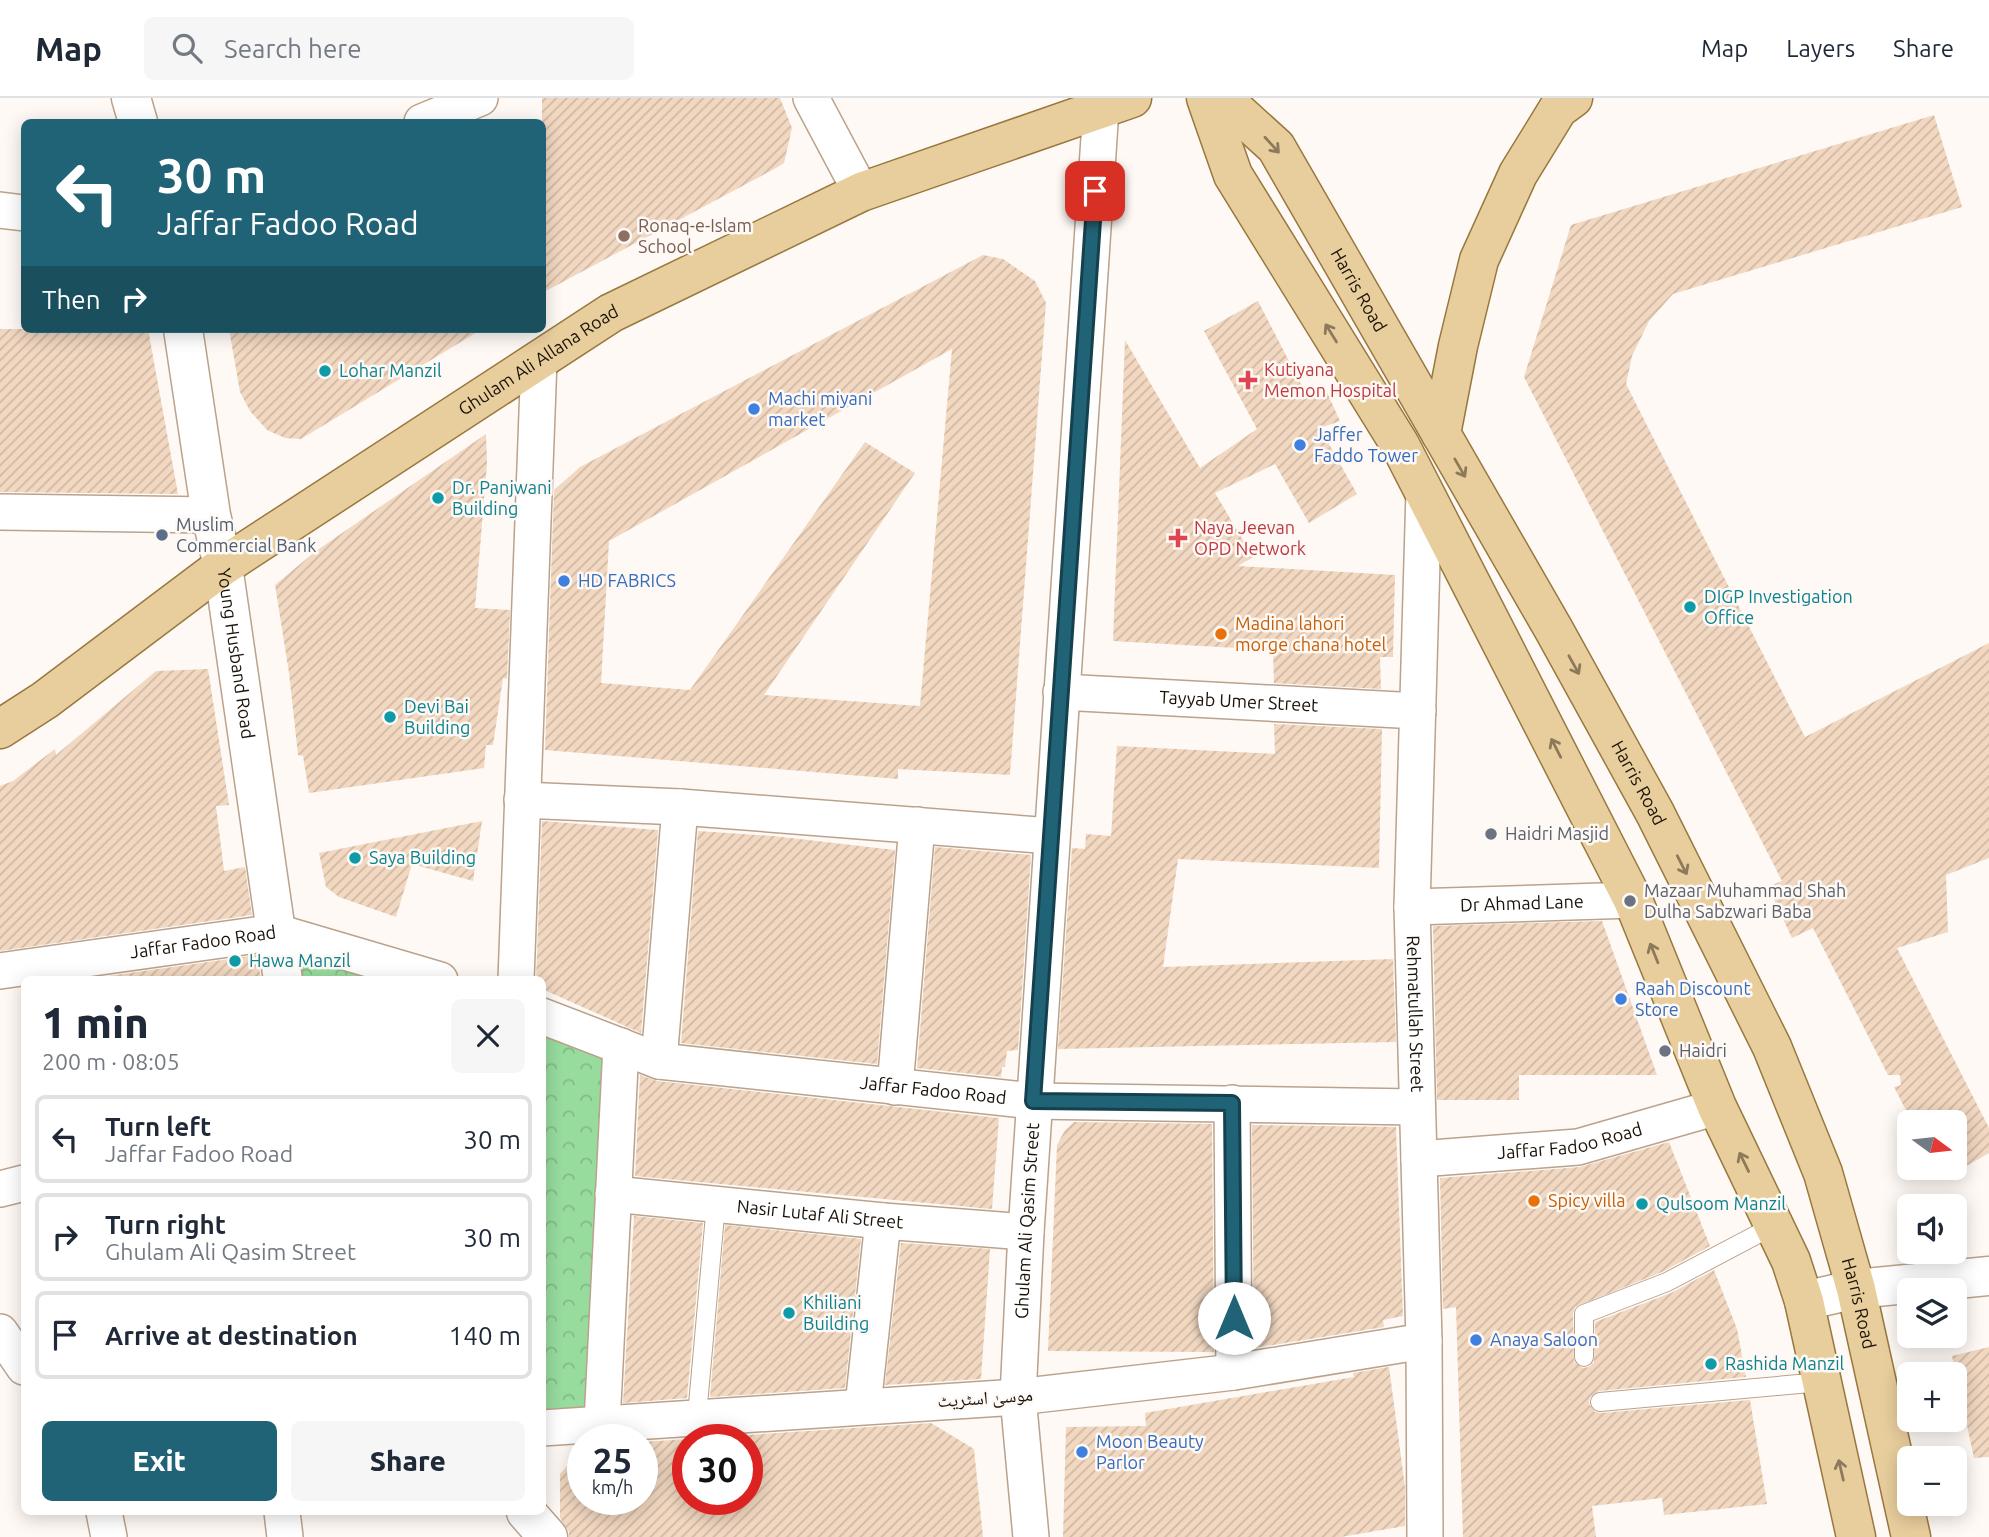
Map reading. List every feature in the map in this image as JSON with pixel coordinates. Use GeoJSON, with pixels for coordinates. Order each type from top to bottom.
{"type":"FeatureCollection","features":[{"type":"Feature","properties":{"kind":"main road"},"geometry":{"type":"LineString","coordinates":[[1206,98],[1233,175],[1400,445],[1633,900],[1717,1107],[1791,1261],[1804,1300],[1856,1537]]}},
{"type":"Feature","properties":{"kind":"main road","name":"Harris Road"},"geometry":{"type":"LineString","coordinates":[[1222,98],[1276,147],[1554,630],[1649,801],[1772,1047],[1823,1173],[1856,1289],[1911,1537]]}},
{"type":"Feature","properties":{"kind":"main road"},"geometry":{"type":"LineString","coordinates":[[1441,434],[1458,346],[1479,260],[1518,174],[1558,109],[1573,98]]}},
{"type":"Feature","properties":{"kind":"main road","name":"Ghulam Ali Allana Road"},"geometry":{"type":"LineString","coordinates":[[0,729],[45,700],[223,566],[611,313],[860,192],[1116,103]]}},
{"type":"Feature","properties":{"kind":"street"},"geometry":{"type":"LineString","coordinates":[[131,98],[137,119]]}},
{"type":"Feature","properties":{"kind":"street"},"geometry":{"type":"LineString","coordinates":[[429,119],[480,98]]}},
{"type":"Feature","properties":{"kind":"street"},"geometry":{"type":"LineString","coordinates":[[811,98],[860,192]]}},
{"type":"Feature","properties":{"kind":"street","name":"Ghulam Ali Qasim Street"},"geometry":{"type":"LineString","coordinates":[[1031,1537],[1018,1397],[1033,1101],[1061,692],[1116,103]]}},
{"type":"Feature","properties":{"kind":"street"},"geometry":{"type":"LineString","coordinates":[[0,210],[21,212]]}},
{"type":"Feature","properties":{"kind":"street","name":"Young Husband Road"},"geometry":{"type":"LineString","coordinates":[[184,333],[212,515],[223,566],[283,976]]}},
{"type":"Feature","properties":{"kind":"street"},"geometry":{"type":"LineString","coordinates":[[516,976],[539,359]]}},
{"type":"Feature","properties":{"kind":"street","name":"Rehmatullah Street"},"geometry":{"type":"LineString","coordinates":[[1424,491],[1412,907],[1424,1341],[1425,1537]]}},
{"type":"Feature","properties":{"kind":"street"},"geometry":{"type":"LineString","coordinates":[[0,512],[212,515]]}},
{"type":"Feature","properties":{"kind":"street","name":"Tayyab Umer Street"},"geometry":{"type":"LineString","coordinates":[[1061,692],[1418,711]]}},
{"type":"Feature","properties":{"kind":"street"},"geometry":{"type":"LineString","coordinates":[[522,800],[680,807],[1051,836]]}},
{"type":"Feature","properties":{"kind":"street"},"geometry":{"type":"LineString","coordinates":[[659,1061],[680,807]]}},
{"type":"Feature","properties":{"kind":"street"},"geometry":{"type":"LineString","coordinates":[[895,1087],[917,825]]}},
{"type":"Feature","properties":{"kind":"street","name":"Dr Ahmad Lane"},"geometry":{"type":"LineString","coordinates":[[1412,907],[1633,900]]}},
{"type":"Feature","properties":{"kind":"street","name":"Jaffar Fadoo Road"},"geometry":{"type":"LineString","coordinates":[[0,971],[139,966],[277,932],[426,976]]}},
{"type":"Feature","properties":{"kind":"street","name":"Jaffar Fadoo Road"},"geometry":{"type":"LineString","coordinates":[[546,1018],[659,1061],[895,1087],[1033,1101],[1416,1107]]}},
{"type":"Feature","properties":{"kind":"street"},"geometry":{"type":"LineString","coordinates":[[602,1424],[621,1046]]}},
{"type":"Feature","properties":{"kind":"street"},"geometry":{"type":"LineString","coordinates":[[1232,1103],[1234,1372]]}},
{"type":"Feature","properties":{"kind":"street","name":"Jaffar Fadoo Road"},"geometry":{"type":"LineString","coordinates":[[1419,1159],[1578,1147],[1717,1107]]}},
{"type":"Feature","properties":{"kind":"street"},"geometry":{"type":"LineString","coordinates":[[0,1189],[21,1184]]}},
{"type":"Feature","properties":{"kind":"street","name":"Nasir Lutaf Ali Street"},"geometry":{"type":"LineString","coordinates":[[613,1194],[1026,1232]]}},
{"type":"Feature","properties":{"kind":"street"},"geometry":{"type":"LineString","coordinates":[[863,1406],[884,1221]]}},
{"type":"Feature","properties":{"kind":"street"},"geometry":{"type":"LineString","coordinates":[[1804,1300],[1856,1289],[1989,1276]]}},
{"type":"Feature","properties":{"kind":"street"},"geometry":{"type":"LineString","coordinates":[[0,1332],[21,1363]]}},
{"type":"Feature","properties":{"kind":"street","name":"موسیٰ اسٹریٹ"},"geometry":{"type":"LineString","coordinates":[[602,1424],[1018,1397],[1234,1372],[1424,1341]]}},
{"type":"Feature","properties":{"kind":"street","name":"موسیٰ اسٹریٹ"},"geometry":{"type":"LineString","coordinates":[[546,1428],[567,1426]]}},
{"type":"Feature","properties":{"kind":"street"},"geometry":{"type":"LineString","coordinates":[[105,1515],[109,1537]]}},
{"type":"Feature","properties":{"kind":"street"},"geometry":{"type":"LineString","coordinates":[[282,1515],[285,1537]]}},
{"type":"Feature","properties":{"kind":"street"},"geometry":{"type":"LineString","coordinates":[[529,1515],[548,1537]]}},
{"type":"Feature","properties":{"kind":"lane"},"geometry":{"type":"LineString","coordinates":[[697,1416],[716,1204]]}},
{"type":"Feature","properties":{"kind":"lane"},"geometry":{"type":"LineString","coordinates":[[1584,1357],[1584,1314],[1667,1283],[1775,1226]]}},
{"type":"Feature","properties":{"kind":"lane"},"geometry":{"type":"LineString","coordinates":[[1600,1402],[1821,1382]]}},
{"type":"Feature","properties":{"kind":"green space"},"geometry":{"type":"Polygon","coordinates":[[[277,932],[420,976],[282,976],[277,932]]]}},
{"type":"Feature","properties":{"kind":"green space"},"geometry":{"type":"Polygon","coordinates":[[[546,1018],[634,1052],[602,1409],[546,1419],[546,1018]]]}},
{"type":"Feature","properties":{"kind":"building"},"geometry":{"type":"Polygon","coordinates":[[[542,98],[780,98],[792,128],[784,163],[546,291],[546,119],[542,119],[542,98]]]}},
{"type":"Feature","properties":{"kind":"building","name":"DIGP Investigation Office"},"geometry":{"type":"Polygon","coordinates":[[[1934,115],[1962,207],[1673,294],[1649,321],[1632,356],[1626,384],[1805,737],[1989,643],[1989,858],[1946,875],[1948,932],[1897,948],[1989,1128],[1989,1153],[1967,1166],[1967,1110],[1906,1110],[1894,1087],[1901,1085],[1900,1075],[1888,1075],[1813,928],[1792,938],[1768,887],[1782,881],[1524,377],[1571,225],[1934,115]]]}},
{"type":"Feature","properties":{"kind":"building"},"geometry":{"type":"Polygon","coordinates":[[[983,255],[1003,259],[1035,281],[1046,303],[1010,775],[898,769],[898,779],[545,750],[554,490],[580,467],[983,255]],[[952,349],[609,541],[601,683],[690,690],[865,442],[915,473],[764,695],[920,706],[952,349]]]}},
{"type":"Feature","properties":{"kind":"building"},"geometry":{"type":"Polygon","coordinates":[[[1258,301],[1306,394],[1325,388],[1340,421],[1320,428],[1357,494],[1309,523],[1275,464],[1215,493],[1253,557],[1238,566],[1395,575],[1393,657],[1380,657],[1381,689],[1274,683],[1273,650],[1113,641],[1125,340],[1200,468],[1257,429],[1204,331],[1258,301]]]}},
{"type":"Feature","properties":{"kind":"building"},"geometry":{"type":"Polygon","coordinates":[[[0,329],[21,329],[21,333],[149,333],[178,494],[0,492],[0,329]]]}},
{"type":"Feature","properties":{"kind":"building","name":"Lohar Manzil"},"geometry":{"type":"Polygon","coordinates":[[[230,333],[475,333],[301,439],[285,438],[267,430],[250,411],[240,392],[230,333]]]}},
{"type":"Feature","properties":{"kind":"building"},"geometry":{"type":"Polygon","coordinates":[[[486,434],[487,464],[475,608],[510,610],[507,679],[503,678],[493,745],[486,745],[484,768],[309,793],[303,756],[298,755],[275,585],[316,551],[486,434]]]}},
{"type":"Feature","properties":{"kind":"building"},"geometry":{"type":"Polygon","coordinates":[[[208,669],[229,805],[216,806],[224,871],[245,867],[252,915],[0,951],[0,786],[13,781],[55,749],[56,755],[156,671],[208,669]]]}},
{"type":"Feature","properties":{"kind":"building"},"geometry":{"type":"Polygon","coordinates":[[[1274,724],[1382,729],[1379,868],[1178,859],[1163,967],[1393,959],[1396,1042],[1058,1049],[1072,848],[1085,849],[1086,834],[1111,836],[1117,746],[1275,754],[1274,724]]]}},
{"type":"Feature","properties":{"kind":"building"},"geometry":{"type":"Polygon","coordinates":[[[482,821],[473,881],[412,864],[396,917],[339,897],[326,887],[319,853],[482,821]]]}},
{"type":"Feature","properties":{"kind":"building"},"geometry":{"type":"Polygon","coordinates":[[[542,821],[658,830],[641,1033],[546,991],[546,976],[536,976],[542,821]]]}},
{"type":"Feature","properties":{"kind":"building"},"geometry":{"type":"Polygon","coordinates":[[[698,831],[773,836],[895,850],[877,1064],[681,1043],[698,831]]]}},
{"type":"Feature","properties":{"kind":"building"},"geometry":{"type":"Polygon","coordinates":[[[935,847],[1031,855],[1018,1050],[1007,1051],[1001,1077],[917,1068],[935,847]]]}},
{"type":"Feature","properties":{"kind":"building"},"geometry":{"type":"Polygon","coordinates":[[[1602,921],[1657,1075],[1519,1075],[1519,1100],[1437,1100],[1433,926],[1602,921]]]}},
{"type":"Feature","properties":{"kind":"building","name":"Hawa Manzil"},"geometry":{"type":"Polygon","coordinates":[[[257,955],[260,976],[108,976],[257,955]]]}},
{"type":"Feature","properties":{"kind":"building"},"geometry":{"type":"Polygon","coordinates":[[[640,1075],[657,1081],[999,1118],[992,1209],[635,1176],[640,1075]]]}},
{"type":"Feature","properties":{"kind":"building"},"geometry":{"type":"Polygon","coordinates":[[[1074,1122],[1212,1124],[1214,1352],[1048,1351],[1057,1145],[1065,1130],[1074,1122]]]}},
{"type":"Feature","properties":{"kind":"building"},"geometry":{"type":"Polygon","coordinates":[[[1252,1125],[1396,1127],[1403,1316],[1383,1320],[1384,1327],[1254,1348],[1252,1125]]]}},
{"type":"Feature","properties":{"kind":"building"},"geometry":{"type":"Polygon","coordinates":[[[1669,1142],[1710,1246],[1662,1272],[1575,1307],[1574,1362],[1583,1368],[1594,1362],[1595,1322],[1671,1293],[1714,1270],[1737,1329],[1746,1377],[1599,1391],[1590,1397],[1589,1404],[1595,1412],[1601,1413],[1750,1400],[1767,1504],[1664,1515],[1662,1498],[1592,1506],[1596,1537],[1463,1537],[1456,1307],[1443,1309],[1440,1178],[1580,1167],[1669,1142]]]}},
{"type":"Feature","properties":{"kind":"building"},"geometry":{"type":"Polygon","coordinates":[[[634,1216],[703,1223],[687,1398],[623,1403],[634,1216]]]}},
{"type":"Feature","properties":{"kind":"building","name":"Khiliani Building"},"geometry":{"type":"Polygon","coordinates":[[[725,1225],[861,1239],[845,1388],[710,1397],[725,1225]]]}},
{"type":"Feature","properties":{"kind":"building"},"geometry":{"type":"Polygon","coordinates":[[[901,1243],[990,1249],[981,1379],[885,1385],[901,1243]]]}},
{"type":"Feature","properties":{"kind":"building"},"geometry":{"type":"Polygon","coordinates":[[[1989,1347],[1989,1457],[1974,1458],[1967,1426],[1967,1362],[1953,1362],[1952,1356],[1989,1347]]]}},
{"type":"Feature","properties":{"kind":"building"},"geometry":{"type":"Polygon","coordinates":[[[1389,1367],[1405,1487],[1405,1526],[1341,1537],[1063,1537],[1066,1427],[1146,1426],[1145,1413],[1354,1377],[1353,1373],[1389,1367]]]}},
{"type":"Feature","properties":{"kind":"building"},"geometry":{"type":"Polygon","coordinates":[[[931,1423],[974,1449],[983,1537],[569,1537],[569,1532],[560,1518],[560,1474],[567,1466],[567,1515],[658,1515],[658,1441],[672,1440],[672,1515],[763,1515],[763,1434],[931,1423]]]}},
{"type":"Feature","properties":{"kind":"place","name":"Ronaq-e-Islam School"},"geometry":{"type":"Point","coordinates":[624,236]}},
{"type":"Feature","properties":{"kind":"place","name":"Lohar Manzil"},"geometry":{"type":"Point","coordinates":[325,371]}},
{"type":"Feature","properties":{"kind":"place","name":"Kutiyana Memon Hospital"},"geometry":{"type":"Point","coordinates":[1248,380]}},
{"type":"Feature","properties":{"kind":"place","name":"Machi miyani market"},"geometry":{"type":"Point","coordinates":[754,409]}},
{"type":"Feature","properties":{"kind":"place","name":"Jaffer Faddo Tower"},"geometry":{"type":"Point","coordinates":[1300,445]}},
{"type":"Feature","properties":{"kind":"place","name":"Dr. Panjwani Building"},"geometry":{"type":"Point","coordinates":[438,498]}},
{"type":"Feature","properties":{"kind":"place","name":"Muslim Commercial Bank"},"geometry":{"type":"Point","coordinates":[162,535]}},
{"type":"Feature","properties":{"kind":"place","name":"Naya Jeevan OPD Network"},"geometry":{"type":"Point","coordinates":[1178,538]}},
{"type":"Feature","properties":{"kind":"place","name":"HD FABRICS"},"geometry":{"type":"Point","coordinates":[564,581]}},
{"type":"Feature","properties":{"kind":"place","name":"DIGP Investigation Office"},"geometry":{"type":"Point","coordinates":[1690,607]}},
{"type":"Feature","properties":{"kind":"place","name":"Madina lahori morge chana hotel"},"geometry":{"type":"Point","coordinates":[1221,634]}},
{"type":"Feature","properties":{"kind":"place","name":"Devi Bai Building"},"geometry":{"type":"Point","coordinates":[390,717]}},
{"type":"Feature","properties":{"kind":"place","name":"Haidri Masjid"},"geometry":{"type":"Point","coordinates":[1491,834]}},
{"type":"Feature","properties":{"kind":"place","name":"Saya Building"},"geometry":{"type":"Point","coordinates":[355,858]}},
{"type":"Feature","properties":{"kind":"place","name":"Mazaar Muhammad Shah Dulha Sabzwari Baba"},"geometry":{"type":"Point","coordinates":[1630,901]}},
{"type":"Feature","properties":{"kind":"place","name":"Hawa Manzil"},"geometry":{"type":"Point","coordinates":[235,961]}},
{"type":"Feature","properties":{"kind":"place","name":"Raah Discount Store"},"geometry":{"type":"Point","coordinates":[1621,999]}},
{"type":"Feature","properties":{"kind":"place","name":"Haidri"},"geometry":{"type":"Point","coordinates":[1665,1051]}},
{"type":"Feature","properties":{"kind":"place","name":"Spicy villa"},"geometry":{"type":"Point","coordinates":[1534,1201]}},
{"type":"Feature","properties":{"kind":"place","name":"Qulsoom Manzil"},"geometry":{"type":"Point","coordinates":[1642,1204]}},
{"type":"Feature","properties":{"kind":"place","name":"Khiliani Building"},"geometry":{"type":"Point","coordinates":[789,1313]}},
{"type":"Feature","properties":{"kind":"place","name":"Anaya Saloon"},"geometry":{"type":"Point","coordinates":[1476,1340]}},
{"type":"Feature","properties":{"kind":"place","name":"Rashida Manzil"},"geometry":{"type":"Point","coordinates":[1711,1364]}},
{"type":"Feature","properties":{"kind":"place","name":"Moon Beauty Parlor"},"geometry":{"type":"Point","coordinates":[1082,1452]}},
{"type":"Feature","properties":{"kind":"route"},"geometry":{"type":"LineString","coordinates":[[1095,191],[1033,1101],[1232,1103],[1234,1318]]}}]}
